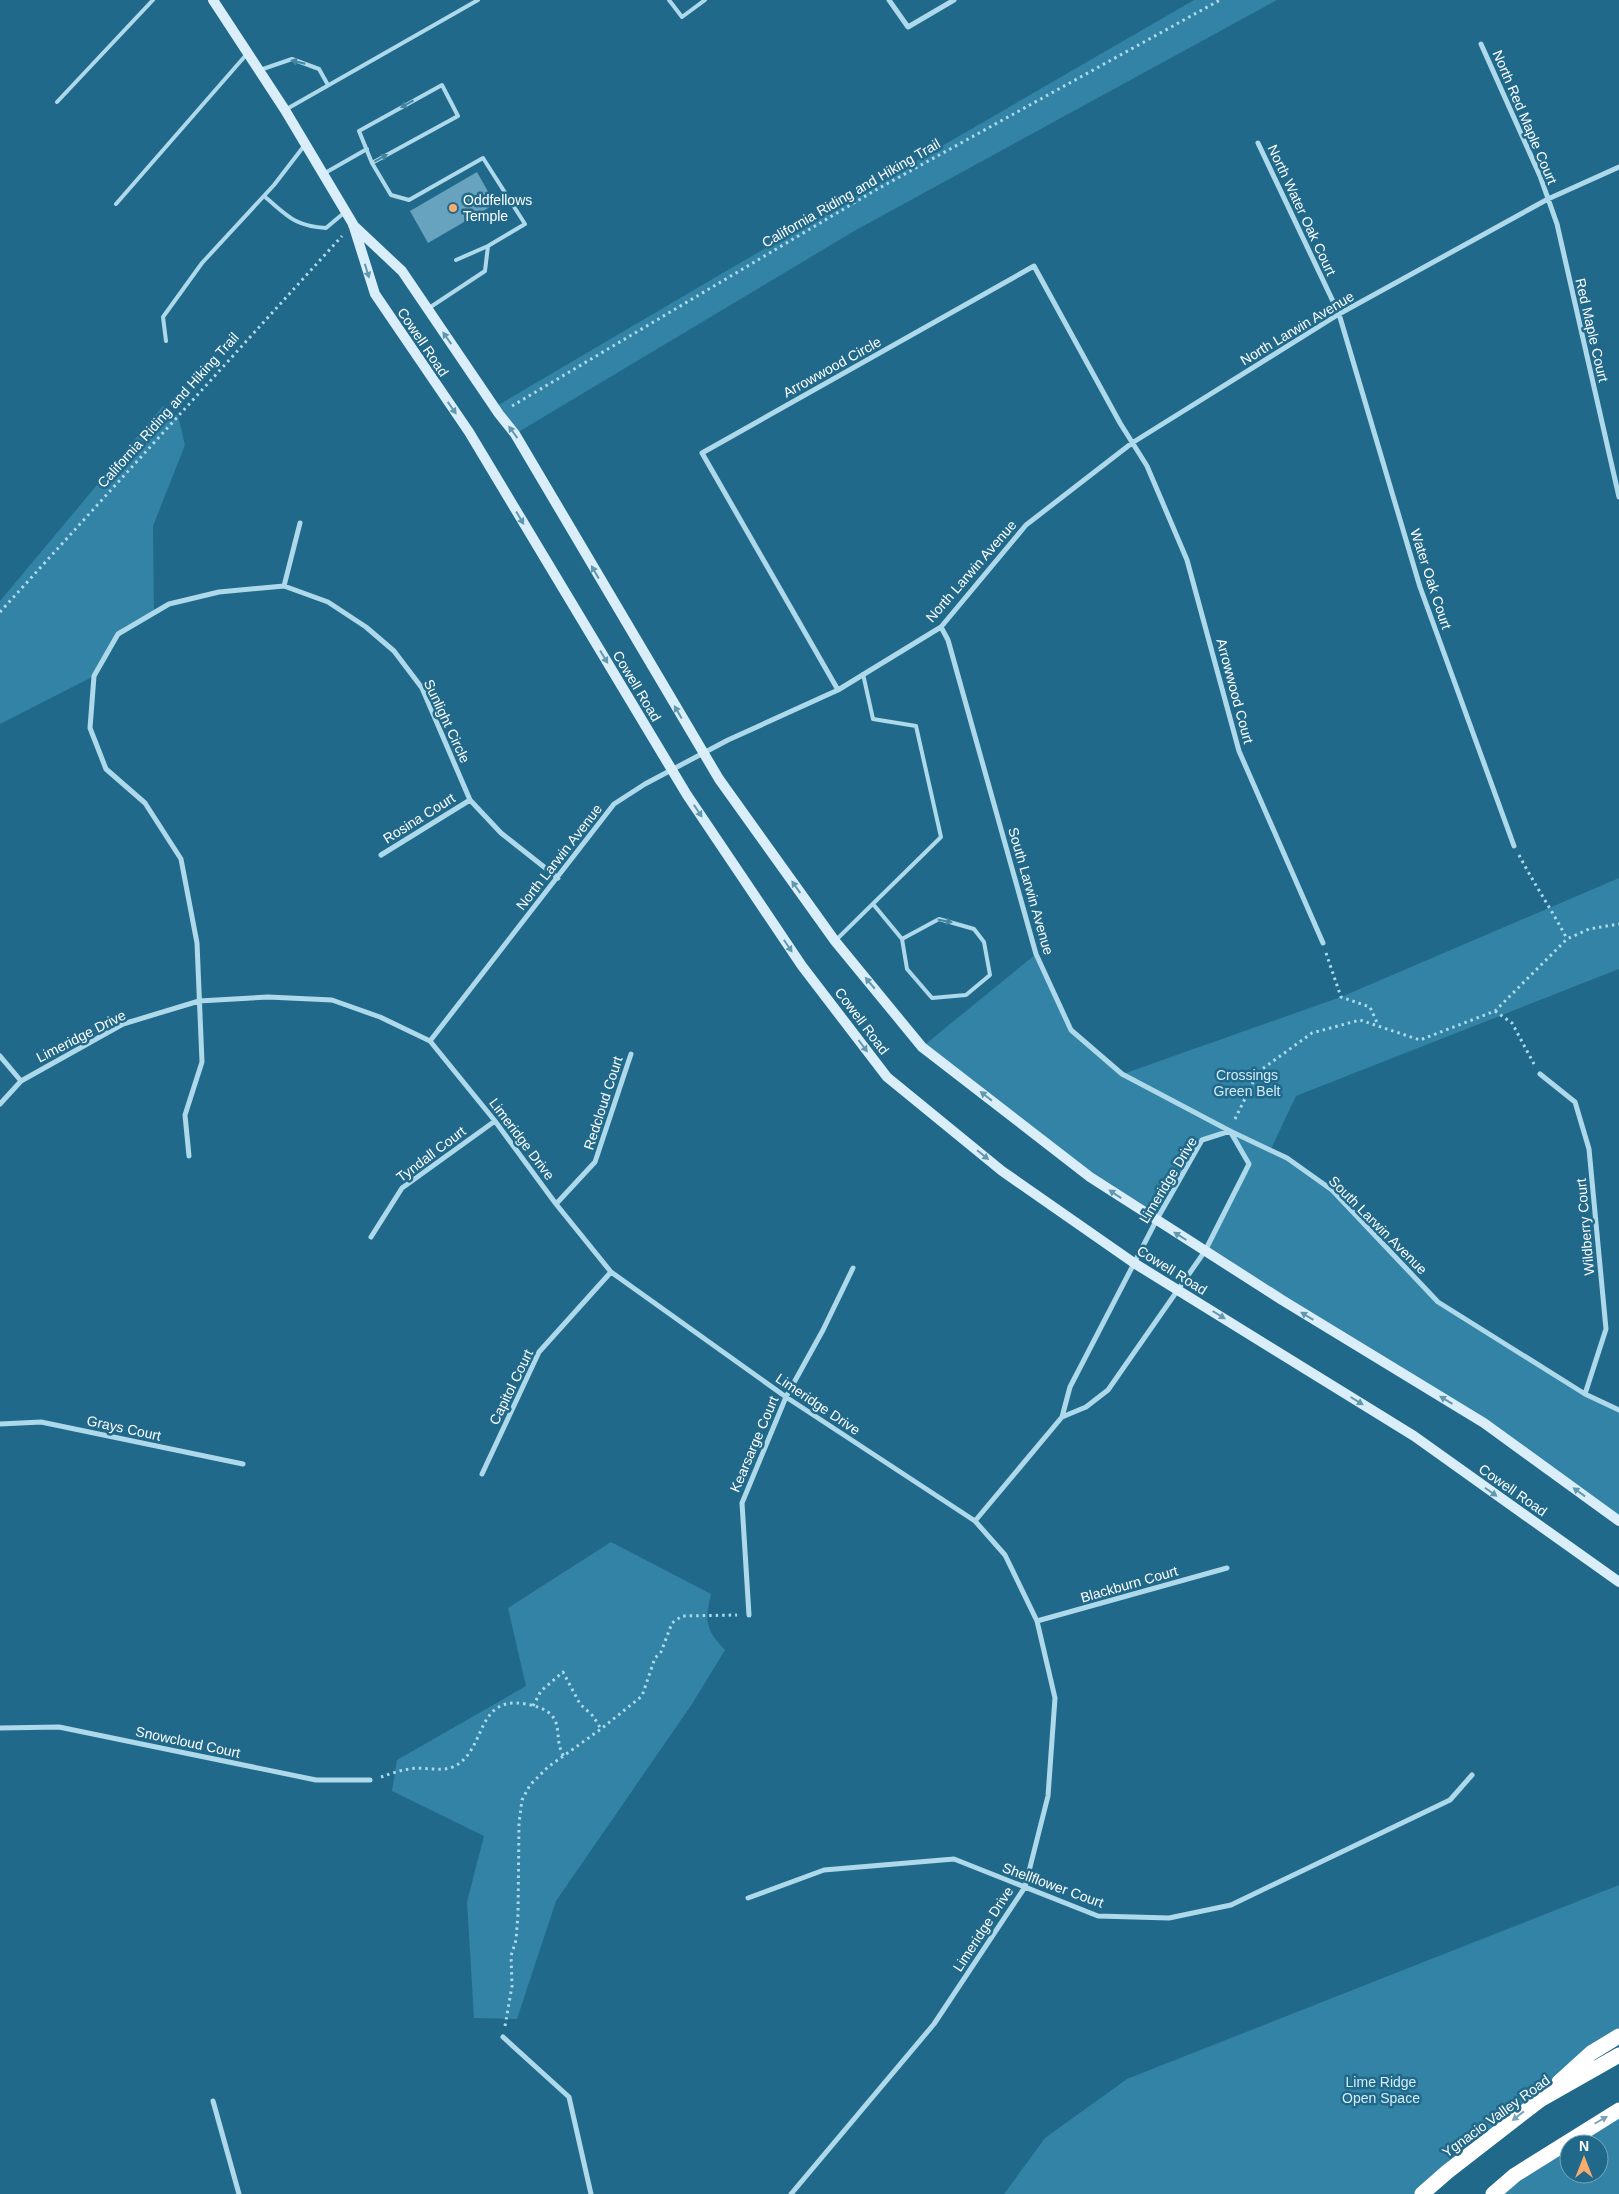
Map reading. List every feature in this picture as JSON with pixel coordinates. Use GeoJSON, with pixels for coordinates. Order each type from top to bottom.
{"type":"FeatureCollection","features":[{"type":"Feature","properties":{"kind":"highway"},"geometry":{"type":"LineString","coordinates":[[1540,2100],[1591,2052],[1619,2036]]}},
{"type":"Feature","properties":{"kind":"highway","name":"Ygnacio Valley Road"},"geometry":{"type":"LineString","coordinates":[[1422,2194],[1447,2172],[1540,2100],[1619,2054]]}},
{"type":"Feature","properties":{"kind":"highway"},"geometry":{"type":"LineString","coordinates":[[1493,2194],[1515,2175],[1619,2110]]}},
{"type":"Feature","properties":{"kind":"street","name":"Cowell Road"},"geometry":{"type":"LineString","coordinates":[[213,0],[285,110],[353,224],[375,294],[469,432],[672,770],[802,966],[887,1078],[1002,1171],[1134,1263],[1414,1436],[1619,1582]]}},
{"type":"Feature","properties":{"kind":"street"},"geometry":{"type":"LineString","coordinates":[[890,0],[908,27],[954,0]]}},
{"type":"Feature","properties":{"kind":"street","name":"North Red Maple Court"},"geometry":{"type":"LineString","coordinates":[[1481,44],[1548,198]]}},
{"type":"Feature","properties":{"kind":"street","name":"North Water Oak Court"},"geometry":{"type":"LineString","coordinates":[[1258,143],[1339,314]]}},
{"type":"Feature","properties":{"kind":"street","name":"North Larwin Avenue"},"geometry":{"type":"LineString","coordinates":[[430,1041],[614,804],[645,784],[728,740],[838,690],[941,627],[1026,525],[1132,443],[1339,314],[1548,198],[1619,167]]}},
{"type":"Feature","properties":{"kind":"street","name":"Red Maple Court"},"geometry":{"type":"LineString","coordinates":[[1548,198],[1557,224],[1619,497]]}},
{"type":"Feature","properties":{"kind":"street","name":"Cowell Road"},"geometry":{"type":"LineString","coordinates":[[353,224],[402,271],[499,414],[515,434],[719,779],[835,941],[922,1047],[1090,1177],[1156,1221],[1484,1423],[1619,1521]]}},
{"type":"Feature","properties":{"kind":"street","name":"Arrowwood Circle"},"geometry":{"type":"LineString","coordinates":[[838,690],[702,453],[1034,266],[1132,443]]}},
{"type":"Feature","properties":{"kind":"street","name":"Water Oak Court"},"geometry":{"type":"LineString","coordinates":[[1339,314],[1420,587],[1514,846]]}},
{"type":"Feature","properties":{"kind":"street","name":"Arrowwood Court"},"geometry":{"type":"LineString","coordinates":[[1132,443],[1147,466],[1187,560],[1239,751],[1323,943]]}},
{"type":"Feature","properties":{"kind":"street"},"geometry":{"type":"LineString","coordinates":[[284,586],[300,523]]}},
{"type":"Feature","properties":{"kind":"street","name":"Sunlight Circle"},"geometry":{"type":"LineString","coordinates":[[189,1156],[185,1115],[202,1062],[197,943],[181,859],[145,803],[106,769],[90,728],[94,676],[118,634],[169,604],[219,592],[284,586],[328,602],[366,627],[394,651],[422,688],[470,800],[501,833],[558,878]]}},
{"type":"Feature","properties":{"kind":"street","name":"South Larwin Avenue"},"geometry":{"type":"LineString","coordinates":[[941,627],[948,640],[1036,954],[1071,1030],[1122,1074],[1230,1131],[1287,1158],[1332,1190],[1438,1302],[1585,1394],[1619,1410]]}},
{"type":"Feature","properties":{"kind":"street","name":"Rosina Court"},"geometry":{"type":"LineString","coordinates":[[381,855],[470,800]]}},
{"type":"Feature","properties":{"kind":"street","name":"Limeridge Drive"},"geometry":{"type":"LineString","coordinates":[[0,1104],[21,1081],[123,1024],[199,1001],[268,997],[332,1000],[380,1017],[430,1041],[496,1121],[556,1204],[611,1272],[786,1397],[975,1521],[1005,1555],[1037,1621],[1055,1698],[1048,1796],[1025,1887],[934,2024],[791,2194]]}},
{"type":"Feature","properties":{"kind":"street","name":"Redcloud Court"},"geometry":{"type":"LineString","coordinates":[[556,1204],[595,1162],[631,1054]]}},
{"type":"Feature","properties":{"kind":"street"},"geometry":{"type":"LineString","coordinates":[[0,1056],[21,1081]]}},
{"type":"Feature","properties":{"kind":"street","name":"Wildberry Court"},"geometry":{"type":"LineString","coordinates":[[1540,1074],[1575,1102],[1588,1149],[1606,1329],[1585,1394]]}},
{"type":"Feature","properties":{"kind":"street","name":"Tyndall Court"},"geometry":{"type":"LineString","coordinates":[[371,1237],[402,1188],[496,1121]]}},
{"type":"Feature","properties":{"kind":"street","name":"Limeridge Drive"},"geometry":{"type":"LineString","coordinates":[[975,1521],[1062,1417],[1070,1387],[1156,1221],[1202,1140],[1230,1131],[1249,1164],[1205,1251],[1108,1390],[1086,1408],[1062,1417]]}},
{"type":"Feature","properties":{"kind":"street","name":"Kearsarge Court"},"geometry":{"type":"LineString","coordinates":[[749,1615],[742,1503],[786,1397],[823,1330],[853,1268]]}},
{"type":"Feature","properties":{"kind":"street","name":"Capitol Court"},"geometry":{"type":"LineString","coordinates":[[482,1474],[539,1352],[611,1272]]}},
{"type":"Feature","properties":{"kind":"street","name":"Grays Court"},"geometry":{"type":"LineString","coordinates":[[0,1424],[41,1422],[243,1464]]}},
{"type":"Feature","properties":{"kind":"street","name":"Blackburn Court"},"geometry":{"type":"LineString","coordinates":[[1037,1621],[1227,1568]]}},
{"type":"Feature","properties":{"kind":"street","name":"Snowcloud Court"},"geometry":{"type":"LineString","coordinates":[[0,1728],[59,1727],[316,1780],[370,1780]]}},
{"type":"Feature","properties":{"kind":"street","name":"Shellflower Court"},"geometry":{"type":"LineString","coordinates":[[748,1898],[824,1870],[954,1859],[1098,1916],[1170,1918],[1231,1905],[1450,1800],[1472,1775]]}},
{"type":"Feature","properties":{"kind":"street"},"geometry":{"type":"LineString","coordinates":[[503,2037],[569,2097],[591,2194]]}},
{"type":"Feature","properties":{"kind":"street"},"geometry":{"type":"LineString","coordinates":[[213,2102],[239,2194]]}},
{"type":"Feature","properties":{"kind":"lane"},"geometry":{"type":"LineString","coordinates":[[57,102],[152,0]]}},
{"type":"Feature","properties":{"kind":"lane"},"geometry":{"type":"LineString","coordinates":[[285,110],[478,0]]}},
{"type":"Feature","properties":{"kind":"lane"},"geometry":{"type":"LineString","coordinates":[[669,0],[682,17],[705,0]]}},
{"type":"Feature","properties":{"kind":"lane"},"geometry":{"type":"LineString","coordinates":[[116,204],[248,53]]}},
{"type":"Feature","properties":{"kind":"lane"},"geometry":{"type":"LineString","coordinates":[[259,70],[292,59],[319,69],[328,85]]}},
{"type":"Feature","properties":{"kind":"lane"},"geometry":{"type":"LineString","coordinates":[[372,163],[458,116],[442,85],[359,130],[372,163],[391,195],[409,200],[483,158],[525,224],[488,246],[456,260]]}},
{"type":"Feature","properties":{"kind":"lane"},"geometry":{"type":"LineString","coordinates":[[166,341],[163,317],[202,263],[264,196],[305,144]]}},
{"type":"Feature","properties":{"kind":"lane"},"geometry":{"type":"LineString","coordinates":[[323,174],[367,149]]}},
{"type":"Feature","properties":{"kind":"lane"},"geometry":{"type":"LineString","coordinates":[[264,196],[293,220],[310,227],[326,228],[346,212]]}},
{"type":"Feature","properties":{"kind":"lane"},"geometry":{"type":"LineString","coordinates":[[427,309],[485,271],[488,246]]}},
{"type":"Feature","properties":{"kind":"lane"},"geometry":{"type":"LineString","coordinates":[[835,941],[941,837],[916,726],[873,719],[863,674]]}},
{"type":"Feature","properties":{"kind":"lane"},"geometry":{"type":"LineString","coordinates":[[873,904],[902,939],[907,968],[932,998],[966,995],[990,975],[984,942],[974,929],[939,918],[902,939]]}},
{"type":"Feature","properties":{"kind":"path","name":"California Riding and Hiking Trail"},"geometry":{"type":"LineString","coordinates":[[499,414],[874,190],[1220,0]]}},
{"type":"Feature","properties":{"kind":"path","name":"California Riding and Hiking Trail"},"geometry":{"type":"LineString","coordinates":[[0,612],[353,224]]}},
{"type":"Feature","properties":{"kind":"path"},"geometry":{"type":"LineString","coordinates":[[1514,846],[1551,908],[1566,939]]}},
{"type":"Feature","properties":{"kind":"path"},"geometry":{"type":"LineString","coordinates":[[1230,1131],[1258,1072],[1312,1033],[1360,1020],[1420,1040],[1495,1011],[1566,939],[1588,929],[1619,924]]}},
{"type":"Feature","properties":{"kind":"path"},"geometry":{"type":"LineString","coordinates":[[1323,943],[1341,997],[1370,1007],[1378,1026]]}},
{"type":"Feature","properties":{"kind":"path"},"geometry":{"type":"LineString","coordinates":[[1495,1011],[1512,1023],[1540,1074]]}},
{"type":"Feature","properties":{"kind":"path"},"geometry":{"type":"LineString","coordinates":[[503,2037],[511,1993],[511,1956],[516,1940],[518,1914],[518,1823],[522,1800],[530,1785],[548,1767],[601,1730],[642,1696],[655,1658],[661,1652],[666,1642],[672,1623],[682,1616],[749,1615]]}},
{"type":"Feature","properties":{"kind":"path"},"geometry":{"type":"LineString","coordinates":[[533,1706],[541,1691],[562,1672],[580,1704],[593,1716],[601,1730]]}},
{"type":"Feature","properties":{"kind":"path"},"geometry":{"type":"LineString","coordinates":[[370,1780],[409,1769],[434,1769],[454,1766],[464,1759],[473,1746],[483,1723],[492,1711],[514,1703],[533,1706],[550,1713],[555,1720],[558,1743],[564,1756]]}},
{"type":"Feature","properties":{"kind":"green space"},"geometry":{"type":"Polygon","coordinates":[[[1194,0],[1277,0],[856,230],[515,434],[495,407],[733,267],[1194,0]]]}},
{"type":"Feature","properties":{"kind":"green space"},"geometry":{"type":"Polygon","coordinates":[[[163,406],[178,416],[185,445],[153,526],[154,613],[118,634],[94,676],[0,724],[0,601],[163,406]]]}},
{"type":"Feature","properties":{"kind":"green space","name":"Crossings Green Belt"},"geometry":{"type":"Polygon","coordinates":[[[1619,878],[1619,969],[1296,1096],[1270,1151],[1287,1158],[1332,1190],[1438,1302],[1585,1394],[1619,1410],[1619,1521],[1484,1423],[1205,1251],[1249,1164],[1230,1131],[1202,1140],[1156,1221],[922,1047],[1036,954],[1071,1030],[1123,1074],[1341,997],[1619,878]]]}},
{"type":"Feature","properties":{"kind":"green space"},"geometry":{"type":"Polygon","coordinates":[[[611,1542],[711,1594],[707,1619],[708,1625],[714,1637],[725,1650],[692,1704],[556,1901],[517,2019],[474,2018],[467,1902],[484,1836],[392,1791],[397,1760],[526,1686],[508,1608],[611,1542]]]}},
{"type":"Feature","properties":{"kind":"green space","name":"Lime Ridge Open Space"},"geometry":{"type":"Polygon","coordinates":[[[1619,1885],[1619,2036],[1422,2194],[1004,2194],[1045,2138],[1127,2079],[1619,1885]]]}},
{"type":"Feature","properties":{"kind":"green space"},"geometry":{"type":"Polygon","coordinates":[[[1619,2110],[1619,2194],[1503,2194],[1559,2149],[1559,2184],[1609,2184],[1609,2134],[1578,2134],[1619,2110]]]}},
{"type":"Feature","properties":{"kind":"building","name":"Oddfellows Temple"},"geometry":{"type":"Polygon","coordinates":[[[477,172],[495,204],[428,243],[410,211],[477,172]]]}},
{"type":"Feature","properties":{"kind":"place","name":"Oddfellows Temple"},"geometry":{"type":"Point","coordinates":[453,208]}}]}
